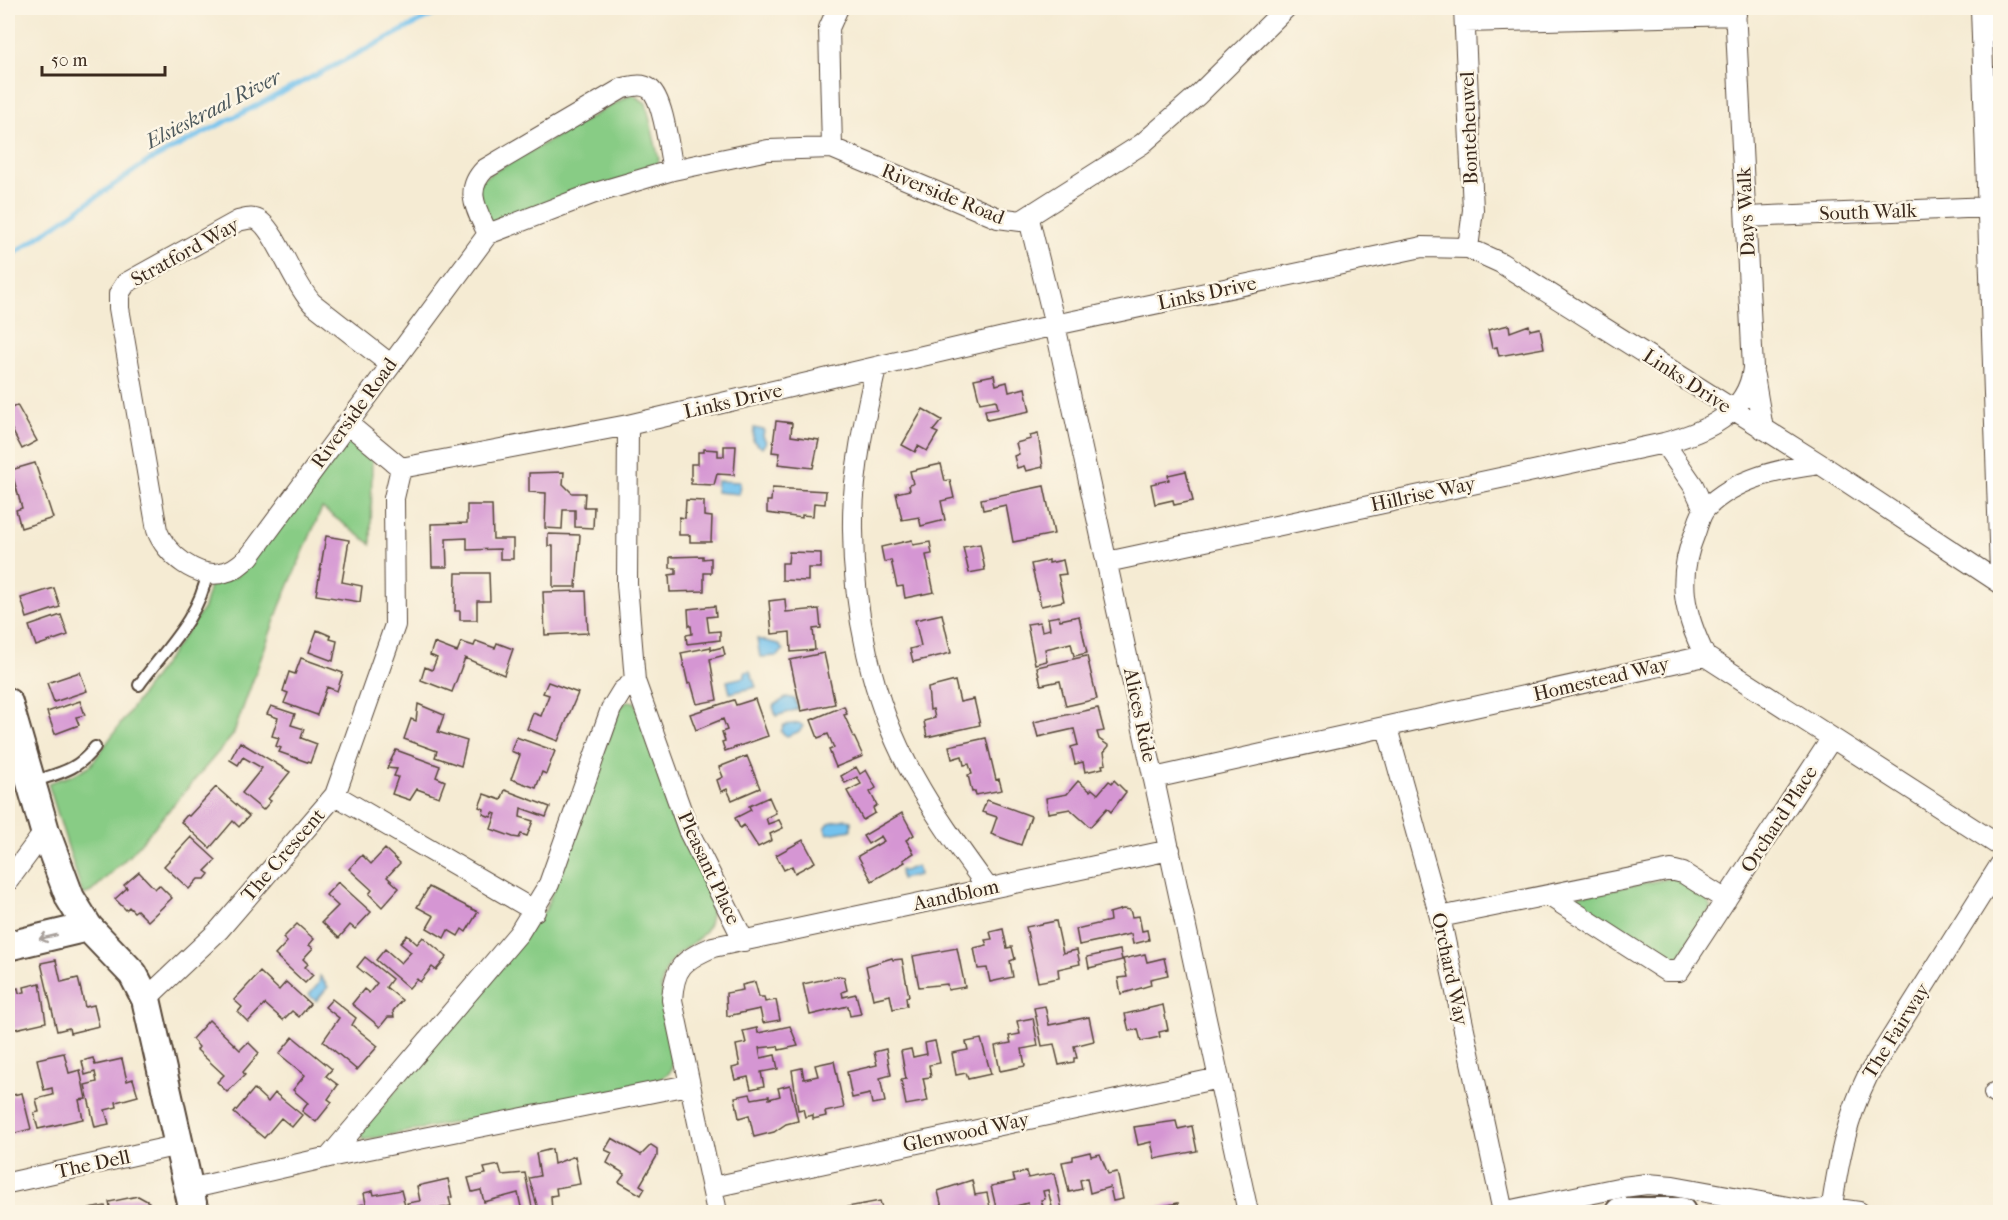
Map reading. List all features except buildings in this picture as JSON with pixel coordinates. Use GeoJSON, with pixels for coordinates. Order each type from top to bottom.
{"type":"FeatureCollection","features":[{"type":"Feature","properties":{"kind":"street"},"geometry":{"type":"LineString","coordinates":[[832,148],[829,28],[838,8]]}},
{"type":"Feature","properties":{"kind":"street","name":"Riverside Road"},"geometry":{"type":"LineString","coordinates":[[207,573],[223,573],[237,567],[249,557],[390,363],[489,234],[592,194],[673,170],[768,150],[832,148],[998,218],[1014,222],[1029,219],[1142,144],[1198,96],[1286,8]]}},
{"type":"Feature","properties":{"kind":"street"},"geometry":{"type":"LineString","coordinates":[[1981,8],[1990,207],[2001,572]]}},
{"type":"Feature","properties":{"kind":"street"},"geometry":{"type":"LineString","coordinates":[[1464,15],[1736,11]]}},
{"type":"Feature","properties":{"kind":"street","name":"Days Walk"},"geometry":{"type":"LineString","coordinates":[[1732,410],[1751,384],[1753,368],[1736,11]]}},
{"type":"Feature","properties":{"kind":"street","name":"Bonteheuwel"},"geometry":{"type":"LineString","coordinates":[[1464,15],[1473,210],[1468,248]]}},
{"type":"Feature","properties":{"kind":"street"},"geometry":{"type":"LineString","coordinates":[[489,234],[472,200],[472,189],[476,178],[485,170],[623,88],[638,84],[650,88],[658,99],[673,170]]}},
{"type":"Feature","properties":{"kind":"street","name":"South Walk"},"geometry":{"type":"LineString","coordinates":[[1747,217],[1990,207]]}},
{"type":"Feature","properties":{"kind":"street","name":"Stratford Way"},"geometry":{"type":"LineString","coordinates":[[207,573],[168,550],[157,530],[119,308],[119,294],[126,283],[238,221],[249,218],[259,220],[268,230],[301,291],[312,303],[390,363]]}},
{"type":"Feature","properties":{"kind":"street","name":"Alices Ride"},"geometry":{"type":"LineString","coordinates":[[1029,219],[1055,325],[1248,1212]]}},
{"type":"Feature","properties":{"kind":"street","name":"Links Drive"},"geometry":{"type":"LineString","coordinates":[[401,468],[628,424],[1055,325],[1422,247],[1468,248],[1501,263],[1820,464],[2001,583]]}},
{"type":"Feature","properties":{"kind":"street"},"geometry":{"type":"LineString","coordinates":[[876,368],[865,416],[853,520],[862,631],[891,727],[913,777],[943,825],[988,888]]}},
{"type":"Feature","properties":{"kind":"street"},"geometry":{"type":"LineString","coordinates":[[1753,368],[1763,429]]}},
{"type":"Feature","properties":{"kind":"street","name":"Hillrise Way"},"geometry":{"type":"LineString","coordinates":[[1107,562],[1664,443],[1699,433],[1718,423],[1732,410]]}},
{"type":"Feature","properties":{"kind":"street"},"geometry":{"type":"LineString","coordinates":[[347,423],[401,468]]}},
{"type":"Feature","properties":{"kind":"street","name":"Pleasant Place"},"geometry":{"type":"LineString","coordinates":[[628,424],[627,584],[635,681],[689,832],[744,941],[713,947],[696,954],[676,972],[672,1000],[688,1085],[717,1212]]}},
{"type":"Feature","properties":{"kind":"street"},"geometry":{"type":"LineString","coordinates":[[1664,443],[1693,485],[1704,509]]}},
{"type":"Feature","properties":{"kind":"street"},"geometry":{"type":"LineString","coordinates":[[1820,464],[1773,472],[1745,482],[1704,509],[1689,546],[1684,580],[1684,598],[1691,628],[1705,656],[2001,846]]}},
{"type":"Feature","properties":{"kind":"street","name":"The Crescent"},"geometry":{"type":"LineString","coordinates":[[146,999],[219,930],[335,795],[395,625],[394,498],[401,468]]}},
{"type":"Feature","properties":{"kind":"street","name":"Homestead Way"},"geometry":{"type":"LineString","coordinates":[[1154,778],[1705,656]]}},
{"type":"Feature","properties":{"kind":"street"},"geometry":{"type":"LineString","coordinates":[[329,1157],[519,933],[535,911],[549,884],[611,709],[622,690],[635,681]]}},
{"type":"Feature","properties":{"kind":"street"},"geometry":{"type":"LineString","coordinates":[[8,704],[45,831],[70,898],[88,927],[133,974],[146,999],[191,1201],[329,1157],[688,1085]]}},
{"type":"Feature","properties":{"kind":"street","name":"Orchard Way"},"geometry":{"type":"LineString","coordinates":[[1387,728],[1440,917],[1503,1212]]}},
{"type":"Feature","properties":{"kind":"street","name":"Orchard Place"},"geometry":{"type":"LineString","coordinates":[[1548,895],[1672,973],[1685,965],[1832,738]]}},
{"type":"Feature","properties":{"kind":"street"},"geometry":{"type":"LineString","coordinates":[[335,795],[535,911]]}},
{"type":"Feature","properties":{"kind":"street"},"geometry":{"type":"LineString","coordinates":[[8,881],[45,831]]}},
{"type":"Feature","properties":{"kind":"street","name":"Aandblom"},"geometry":{"type":"LineString","coordinates":[[744,941],[1170,850]]}},
{"type":"Feature","properties":{"kind":"street","name":"The Fairway"},"geometry":{"type":"LineString","coordinates":[[1831,1210],[1841,1146],[1858,1095],[2001,866]]}},
{"type":"Feature","properties":{"kind":"street"},"geometry":{"type":"LineString","coordinates":[[1440,917],[1671,870],[1683,873],[1726,900]]}},
{"type":"Feature","properties":{"kind":"street"},"geometry":{"type":"LineString","coordinates":[[8,946],[88,927]]}},
{"type":"Feature","properties":{"kind":"street","name":"Glenwood Way"},"geometry":{"type":"LineString","coordinates":[[713,1187],[1219,1078]]}},
{"type":"Feature","properties":{"kind":"street","name":"The Dell"},"geometry":{"type":"LineString","coordinates":[[8,1183],[179,1145]]}},
{"type":"Feature","properties":{"kind":"street"},"geometry":{"type":"LineString","coordinates":[[1503,1212],[1623,1186],[1647,1184],[1673,1186],[1810,1210],[1859,1212]]}},
{"type":"Feature","properties":{"kind":"street"},"geometry":{"type":"LineString","coordinates":[[1620,1212],[1681,1212]]}},
{"type":"Feature","properties":{"kind":"lane"},"geometry":{"type":"LineString","coordinates":[[139,685],[196,608],[204,593],[207,573]]}},
{"type":"Feature","properties":{"kind":"lane"},"geometry":{"type":"LineString","coordinates":[[32,782],[84,762],[94,747]]}},
{"type":"Feature","properties":{"kind":"green space"},"geometry":{"type":"Polygon","coordinates":[[[632,94],[646,103],[659,160],[653,169],[489,224],[476,182],[632,94]]]}},
{"type":"Feature","properties":{"kind":"green space"},"geometry":{"type":"Polygon","coordinates":[[[358,440],[372,450],[371,544],[322,508],[280,606],[233,735],[133,852],[91,892],[83,895],[48,783],[73,775],[91,765],[204,608],[211,582],[236,577],[341,444],[358,440]]]}},
{"type":"Feature","properties":{"kind":"green space"},"geometry":{"type":"Polygon","coordinates":[[[627,701],[635,702],[710,891],[711,911],[708,925],[702,935],[674,958],[666,970],[661,987],[675,1056],[670,1072],[654,1084],[364,1140],[360,1133],[546,909],[619,709],[627,701]]]}},
{"type":"Feature","properties":{"kind":"green space"},"geometry":{"type":"Polygon","coordinates":[[[1677,877],[1705,896],[1711,908],[1674,964],[1667,965],[1572,901],[1574,896],[1677,877]]]}},
{"type":"Feature","properties":{"kind":"water"},"geometry":{"type":"Polygon","coordinates":[[[754,428],[764,430],[763,436],[766,442],[762,448],[753,441],[754,428]]]}},
{"type":"Feature","properties":{"kind":"water"},"geometry":{"type":"Polygon","coordinates":[[[717,481],[740,482],[739,494],[716,492],[717,481]]]}},
{"type":"Feature","properties":{"kind":"water"},"geometry":{"type":"Polygon","coordinates":[[[757,639],[778,644],[783,650],[778,656],[760,657],[757,639]]]}},
{"type":"Feature","properties":{"kind":"water"},"geometry":{"type":"Polygon","coordinates":[[[750,671],[756,687],[730,693],[727,681],[745,677],[745,672],[750,671]]]}},
{"type":"Feature","properties":{"kind":"water"},"geometry":{"type":"Polygon","coordinates":[[[787,697],[795,699],[798,709],[776,716],[773,706],[787,697]]]}},
{"type":"Feature","properties":{"kind":"water"},"geometry":{"type":"Polygon","coordinates":[[[799,723],[803,726],[800,731],[787,736],[781,732],[784,725],[799,723]]]}},
{"type":"Feature","properties":{"kind":"water"},"geometry":{"type":"Polygon","coordinates":[[[845,819],[851,821],[851,830],[828,834],[825,828],[829,823],[845,819]]]}},
{"type":"Feature","properties":{"kind":"water"},"geometry":{"type":"Polygon","coordinates":[[[917,866],[919,875],[901,879],[900,870],[904,871],[917,866]]]}},
{"type":"Feature","properties":{"kind":"water"},"geometry":{"type":"Polygon","coordinates":[[[320,976],[328,987],[316,1001],[309,995],[319,983],[320,976]]]}},
{"type":"Feature","properties":{"kind":"waterway","name":"Elsieskraal River"},"geometry":{"type":"LineString","coordinates":[[8,258],[147,162],[446,8]]}}]}
